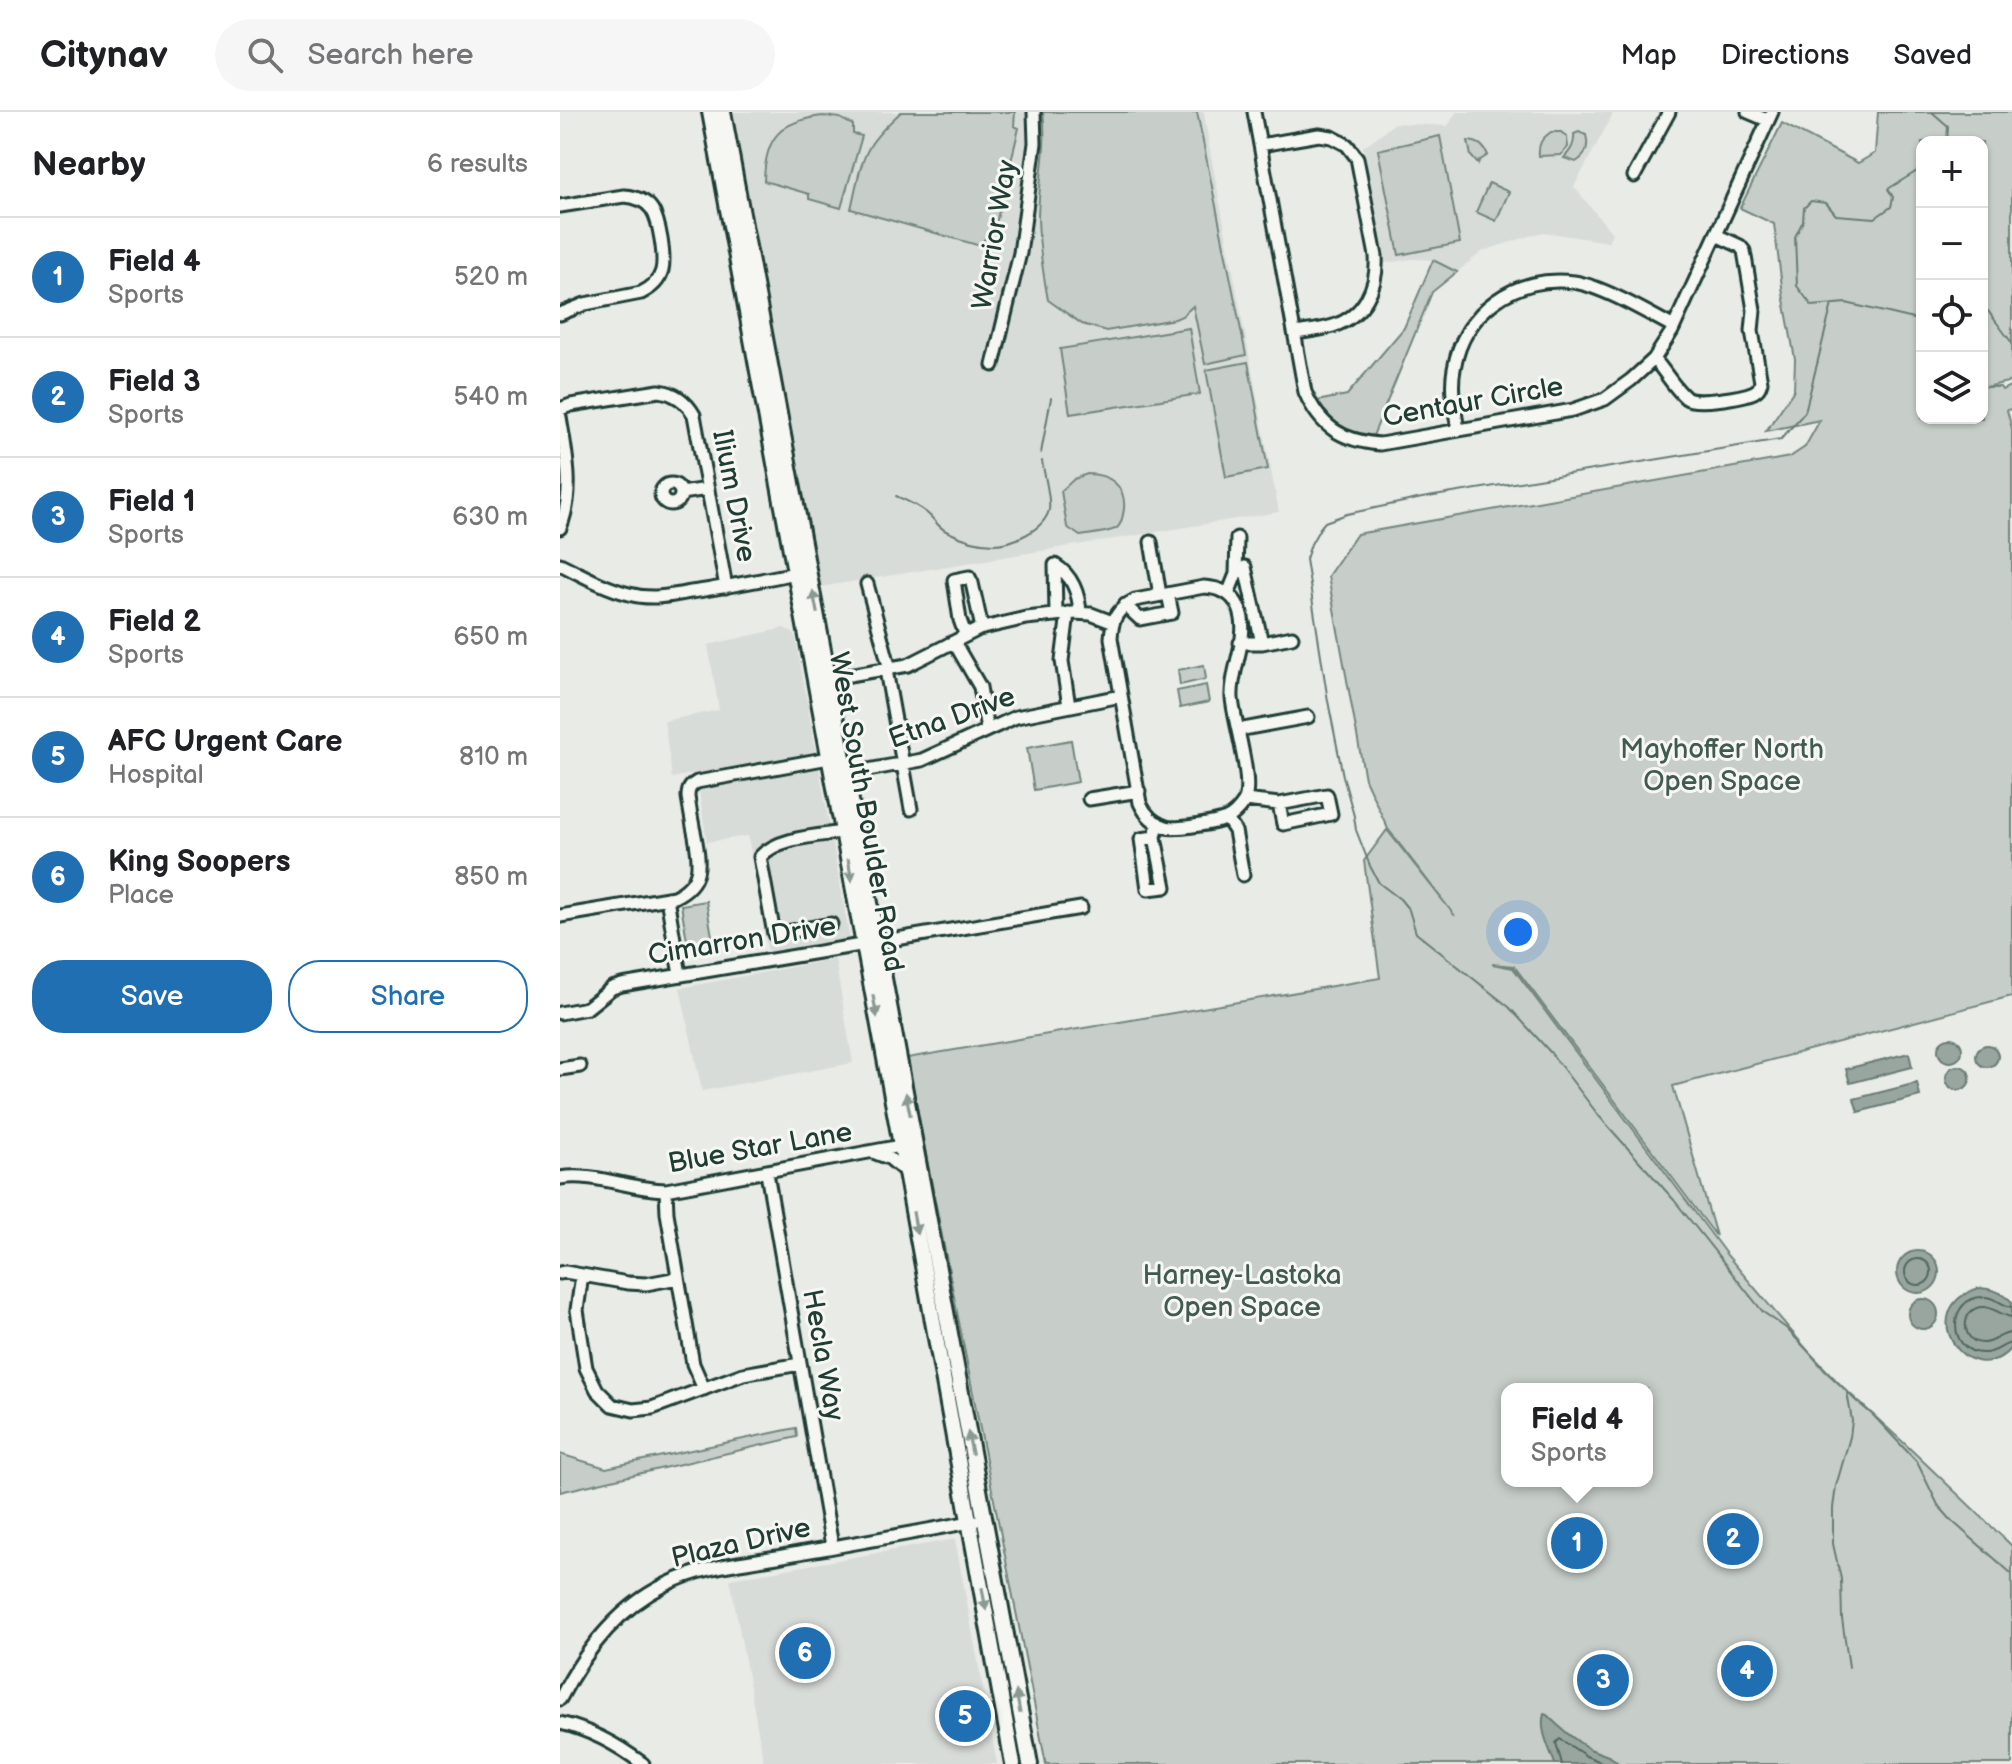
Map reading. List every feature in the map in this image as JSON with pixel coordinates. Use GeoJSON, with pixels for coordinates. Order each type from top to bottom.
{"type":"FeatureCollection","features":[{"type":"Feature","properties":{"kind":"main road","name":"West South Boulder Road"},"geometry":{"type":"LineString","coordinates":[[710,112],[796,573],[846,774],[850,831]]}},
{"type":"Feature","properties":{"kind":"main road","name":"West South Boulder Road"},"geometry":{"type":"LineString","coordinates":[[723,112],[823,680],[829,758],[850,831],[977,1521]]}},
{"type":"Feature","properties":{"kind":"main road","name":"West South Boulder Road"},"geometry":{"type":"LineString","coordinates":[[908,1145],[906,1172],[977,1521]]}},
{"type":"Feature","properties":{"kind":"main road"},"geometry":{"type":"LineString","coordinates":[[977,1521],[1013,1764]]}},
{"type":"Feature","properties":{"kind":"main road"},"geometry":{"type":"LineString","coordinates":[[977,1521],[1030,1764]]}},
{"type":"Feature","properties":{"kind":"street","name":"Warrior Way"},"geometry":{"type":"LineString","coordinates":[[993,365],[1022,241],[1035,143],[1034,112]]}},
{"type":"Feature","properties":{"kind":"street","name":"Centaur Circle"},"geometry":{"type":"LineString","coordinates":[[1254,112],[1305,392],[1316,413],[1334,431],[1362,443],[1380,444],[1561,413],[1605,399],[1631,380],[1654,359],[1674,327],[1770,116]]}},
{"type":"Feature","properties":{"kind":"street"},"geometry":{"type":"LineString","coordinates":[[1634,176],[1669,112]]}},
{"type":"Feature","properties":{"kind":"street"},"geometry":{"type":"LineString","coordinates":[[1748,112],[1770,116]]}},
{"type":"Feature","properties":{"kind":"street"},"geometry":{"type":"LineString","coordinates":[[1260,145],[1319,135],[1332,137],[1347,145],[1357,158],[1373,242],[1377,268],[1374,284],[1360,309],[1333,326],[1295,333]]}},
{"type":"Feature","properties":{"kind":"street"},"geometry":{"type":"LineString","coordinates":[[560,206],[624,196],[643,201],[657,216],[665,260],[657,282],[648,290],[585,304],[560,314]]}},
{"type":"Feature","properties":{"kind":"street"},"geometry":{"type":"LineString","coordinates":[[1654,359],[1691,401],[1753,393],[1760,386],[1752,331],[1754,310],[1744,251],[1716,235]]}},
{"type":"Feature","properties":{"kind":"street"},"geometry":{"type":"LineString","coordinates":[[1458,430],[1452,388],[1459,349],[1479,316],[1494,301],[1515,289],[1534,283],[1576,283],[1592,287],[1674,327]]}},
{"type":"Feature","properties":{"kind":"street","name":"Ilium Drive"},"geometry":{"type":"LineString","coordinates":[[560,409],[659,391],[669,392],[689,407],[694,415],[726,587]]}},
{"type":"Feature","properties":{"kind":"street"},"geometry":{"type":"LineString","coordinates":[[560,417],[569,478],[568,500],[560,528]]}},
{"type":"Feature","properties":{"kind":"street"},"geometry":{"type":"LineString","coordinates":[[681,493],[708,489]]}},
{"type":"Feature","properties":{"kind":"street"},"geometry":{"type":"LineString","coordinates":[[1237,538],[1240,570],[1262,643]]}},
{"type":"Feature","properties":{"kind":"street"},"geometry":{"type":"LineString","coordinates":[[1125,605],[1140,619],[1172,613],[1164,595],[1151,542]]}},
{"type":"Feature","properties":{"kind":"street"},"geometry":{"type":"LineString","coordinates":[[560,564],[608,587],[644,597],[726,587],[796,573]]}},
{"type":"Feature","properties":{"kind":"street"},"geometry":{"type":"LineString","coordinates":[[1228,594],[1240,570]]}},
{"type":"Feature","properties":{"kind":"street"},"geometry":{"type":"LineString","coordinates":[[965,634],[954,580],[969,577],[982,628]]}},
{"type":"Feature","properties":{"kind":"street"},"geometry":{"type":"LineString","coordinates":[[867,584],[888,669],[911,809]]}},
{"type":"Feature","properties":{"kind":"street"},"geometry":{"type":"LineString","coordinates":[[1204,587],[1215,588],[1228,594],[1240,610],[1242,622],[1232,684],[1246,783],[1245,800],[1227,819],[1177,828],[1158,823],[1145,813],[1140,803],[1111,638],[1112,622],[1125,605],[1164,595],[1204,587]]}},
{"type":"Feature","properties":{"kind":"street"},"geometry":{"type":"LineString","coordinates":[[1069,613],[1062,661],[1069,706]]}},
{"type":"Feature","properties":{"kind":"street"},"geometry":{"type":"LineString","coordinates":[[823,680],[908,665],[965,634],[1026,618],[1091,614],[1112,622]]}},
{"type":"Feature","properties":{"kind":"street"},"geometry":{"type":"LineString","coordinates":[[1240,643],[1262,643],[1292,637]]}},
{"type":"Feature","properties":{"kind":"street"},"geometry":{"type":"LineString","coordinates":[[954,642],[980,687],[987,730]]}},
{"type":"Feature","properties":{"kind":"street","name":"Etna Drive"},"geometry":{"type":"LineString","coordinates":[[846,774],[922,760],[1016,717],[1121,696]]}},
{"type":"Feature","properties":{"kind":"street"},"geometry":{"type":"LineString","coordinates":[[1238,730],[1308,717]]}},
{"type":"Feature","properties":{"kind":"street","name":"Cimarron Drive"},"geometry":{"type":"LineString","coordinates":[[560,916],[667,898],[680,894],[689,886],[696,876],[699,862],[688,790],[697,782],[829,758]]}},
{"type":"Feature","properties":{"kind":"street"},"geometry":{"type":"LineString","coordinates":[[1089,799],[1139,791]]}},
{"type":"Feature","properties":{"kind":"street"},"geometry":{"type":"LineString","coordinates":[[1245,800],[1279,804]]}},
{"type":"Feature","properties":{"kind":"street"},"geometry":{"type":"LineString","coordinates":[[1227,819],[1235,831],[1243,875]]}},
{"type":"Feature","properties":{"kind":"street"},"geometry":{"type":"LineString","coordinates":[[1155,837],[1158,823]]}},
{"type":"Feature","properties":{"kind":"street"},"geometry":{"type":"LineString","coordinates":[[831,924],[774,934],[760,857],[768,848],[780,843],[850,831]]}},
{"type":"Feature","properties":{"kind":"street"},"geometry":{"type":"LineString","coordinates":[[667,898],[680,975]]}},
{"type":"Feature","properties":{"kind":"street","name":"Cimarron Drive"},"geometry":{"type":"LineString","coordinates":[[560,1013],[587,1008],[612,988],[622,985],[1081,908]]}},
{"type":"Feature","properties":{"kind":"street"},"geometry":{"type":"LineString","coordinates":[[560,1069],[580,1066]]}},
{"type":"Feature","properties":{"kind":"street","name":"Blue Star Lane"},"geometry":{"type":"LineString","coordinates":[[560,1178],[585,1178],[666,1190],[908,1145]]}},
{"type":"Feature","properties":{"kind":"street"},"geometry":{"type":"LineString","coordinates":[[873,1152],[889,1158],[906,1172]]}},
{"type":"Feature","properties":{"kind":"street","name":"Hecla Way"},"geometry":{"type":"LineString","coordinates":[[767,1173],[832,1546]]}},
{"type":"Feature","properties":{"kind":"street"},"geometry":{"type":"LineString","coordinates":[[666,1190],[667,1213],[693,1364],[704,1389]]}},
{"type":"Feature","properties":{"kind":"street"},"geometry":{"type":"LineString","coordinates":[[560,1273],[646,1284],[678,1278]]}},
{"type":"Feature","properties":{"kind":"street"},"geometry":{"type":"LineString","coordinates":[[582,1275],[577,1310],[586,1368],[597,1390],[612,1405],[633,1410],[652,1408],[743,1374],[800,1364]]}},
{"type":"Feature","properties":{"kind":"street","name":"Plaza Drive"},"geometry":{"type":"LineString","coordinates":[[560,1699],[592,1645],[637,1602],[664,1585],[710,1569],[977,1521]]}},
{"type":"Feature","properties":{"kind":"street"},"geometry":{"type":"LineString","coordinates":[[560,1723],[601,1737],[643,1764]]}},
{"type":"Feature","properties":{"kind":"shaded area"},"geometry":{"type":"Polygon","coordinates":[[[732,112],[1204,112],[1279,512],[820,587],[732,112]]]}},
{"type":"Feature","properties":{"kind":"shaded area"},"geometry":{"type":"Polygon","coordinates":[[[1456,112],[1614,112],[1574,187],[1612,233],[1608,242],[1543,232],[1483,251],[1457,272],[1433,260],[1385,263],[1363,147],[1395,123],[1448,126],[1456,112]]]}},
{"type":"Feature","properties":{"kind":"shaded area"},"geometry":{"type":"Polygon","coordinates":[[[784,628],[795,634],[850,940],[768,954],[748,836],[707,842],[696,773],[672,778],[664,721],[719,710],[708,645],[784,628]]]}},
{"type":"Feature","properties":{"kind":"shaded area"},"geometry":{"type":"Polygon","coordinates":[[[835,959],[853,1063],[702,1091],[680,988],[835,959]]]}},
{"type":"Feature","properties":{"kind":"shaded area"},"geometry":{"type":"Polygon","coordinates":[[[955,1539],[997,1764],[764,1764],[730,1579],[955,1539]]]}},
{"type":"Feature","properties":{"kind":"green space"},"geometry":{"type":"Polygon","coordinates":[[[901,112],[1015,112],[1014,126],[1019,128],[994,232],[977,245],[851,209],[866,153],[901,112]]]}},
{"type":"Feature","properties":{"kind":"green space"},"geometry":{"type":"Polygon","coordinates":[[[1043,112],[1197,112],[1246,355],[1205,364],[1193,306],[1175,319],[1106,331],[1082,324],[1048,300],[1038,219],[1043,112]]]}},
{"type":"Feature","properties":{"kind":"green space"},"geometry":{"type":"Polygon","coordinates":[[[1878,112],[2012,112],[2012,381],[1988,387],[1988,136],[1916,136],[1916,424],[1988,424],[1988,387],[2000,387],[2002,390],[2012,385],[2012,409],[2007,410],[2012,429],[2012,996],[1673,1086],[1716,1236],[1514,966],[1492,964],[1513,968],[1726,1254],[1825,1371],[2012,1546],[2012,1764],[1046,1764],[907,1058],[1380,978],[1364,861],[1387,830],[1455,916],[1388,829],[1365,779],[1328,576],[1357,534],[1790,457],[1805,447],[1820,420],[1766,431],[1794,390],[1795,359],[1774,224],[1740,208],[1782,123],[1858,163],[1875,153],[1878,112]]]}},
{"type":"Feature","properties":{"kind":"green space"},"geometry":{"type":"Polygon","coordinates":[[[823,116],[840,118],[853,125],[853,134],[862,136],[841,208],[809,199],[809,194],[764,181],[768,153],[778,134],[796,122],[823,116]]]}},
{"type":"Feature","properties":{"kind":"green space"},"geometry":{"type":"Polygon","coordinates":[[[1551,132],[1561,132],[1567,137],[1568,147],[1561,155],[1539,156],[1541,142],[1551,132]]]}},
{"type":"Feature","properties":{"kind":"green space"},"geometry":{"type":"Polygon","coordinates":[[[1579,132],[1586,135],[1587,147],[1576,162],[1564,158],[1572,147],[1574,134],[1579,132]]]}},
{"type":"Feature","properties":{"kind":"green space"},"geometry":{"type":"Polygon","coordinates":[[[1440,136],[1460,243],[1399,255],[1378,150],[1440,136]]]}},
{"type":"Feature","properties":{"kind":"green space"},"geometry":{"type":"Polygon","coordinates":[[[1468,141],[1480,145],[1488,155],[1478,164],[1471,156],[1468,141]]]}},
{"type":"Feature","properties":{"kind":"green space"},"geometry":{"type":"Polygon","coordinates":[[[1489,183],[1509,192],[1496,221],[1476,212],[1489,183]]]}},
{"type":"Feature","properties":{"kind":"green space"},"geometry":{"type":"Polygon","coordinates":[[[1433,260],[1457,272],[1432,292],[1373,436],[1347,429],[1329,416],[1317,401],[1347,395],[1404,328],[1433,260]]]}},
{"type":"Feature","properties":{"kind":"green space"},"geometry":{"type":"Polygon","coordinates":[[[1189,328],[1200,394],[1070,414],[1060,349],[1189,328]]]}},
{"type":"Feature","properties":{"kind":"green space"},"geometry":{"type":"Polygon","coordinates":[[[1248,362],[1268,469],[1226,477],[1206,370],[1248,362]]]}},
{"type":"Feature","properties":{"kind":"green space"},"geometry":{"type":"Polygon","coordinates":[[[1087,474],[1114,482],[1122,493],[1124,509],[1115,529],[1080,536],[1067,527],[1061,491],[1074,479],[1087,474]]]}},
{"type":"Feature","properties":{"kind":"green space"},"geometry":{"type":"Polygon","coordinates":[[[1204,665],[1206,679],[1180,685],[1178,670],[1204,665]]]}},
{"type":"Feature","properties":{"kind":"green space"},"geometry":{"type":"Polygon","coordinates":[[[1206,685],[1209,702],[1180,708],[1177,691],[1206,685]]]}},
{"type":"Feature","properties":{"kind":"green space"},"geometry":{"type":"Polygon","coordinates":[[[1071,740],[1078,782],[1034,790],[1027,748],[1071,740]]]}},
{"type":"Feature","properties":{"kind":"green space"},"geometry":{"type":"Polygon","coordinates":[[[706,901],[713,942],[688,946],[681,905],[706,901]]]}},
{"type":"Feature","properties":{"kind":"green space"},"geometry":{"type":"Polygon","coordinates":[[[796,1428],[797,1437],[560,1492],[560,1454],[606,1468],[796,1428]]]}},
{"type":"Feature","properties":{"kind":"water"},"geometry":{"type":"Polygon","coordinates":[[[1950,1038],[1958,1042],[1962,1050],[1958,1058],[1950,1062],[1942,1058],[1938,1050],[1942,1042],[1950,1038]]]}},
{"type":"Feature","properties":{"kind":"water"},"geometry":{"type":"Polygon","coordinates":[[[1987,1045],[1995,1048],[1998,1056],[1995,1064],[1987,1067],[1979,1064],[1976,1056],[1979,1048],[1987,1045]]]}},
{"type":"Feature","properties":{"kind":"water"},"geometry":{"type":"Polygon","coordinates":[[[1909,1053],[1912,1067],[1850,1083],[1846,1069],[1909,1053]]]}},
{"type":"Feature","properties":{"kind":"water"},"geometry":{"type":"Polygon","coordinates":[[[1958,1066],[1966,1070],[1970,1078],[1966,1086],[1958,1090],[1950,1086],[1946,1078],[1950,1070],[1958,1066]]]}},
{"type":"Feature","properties":{"kind":"water"},"geometry":{"type":"Polygon","coordinates":[[[1917,1083],[1920,1096],[1858,1112],[1854,1099],[1917,1083]]]}},
{"type":"Feature","properties":{"kind":"water"},"geometry":{"type":"Polygon","coordinates":[[[1918,1251],[1933,1257],[1939,1272],[1933,1287],[1918,1293],[1903,1287],[1897,1272],[1903,1257],[1918,1251]]]}},
{"type":"Feature","properties":{"kind":"water"},"geometry":{"type":"Polygon","coordinates":[[[1979,1288],[1997,1292],[2012,1302],[2012,1347],[1996,1359],[1979,1361],[1965,1355],[1954,1344],[1948,1329],[1949,1313],[1959,1299],[1979,1288]]]}},
{"type":"Feature","properties":{"kind":"water"},"geometry":{"type":"Polygon","coordinates":[[[1923,1299],[1929,1300],[1937,1308],[1937,1320],[1929,1328],[1923,1329],[1917,1328],[1909,1320],[1908,1314],[1909,1308],[1917,1300],[1923,1299]]]}},
{"type":"Feature","properties":{"kind":"water"},"geometry":{"type":"Polygon","coordinates":[[[1544,1714],[1578,1742],[1619,1764],[1555,1764],[1544,1733],[1544,1714]]]}},
{"type":"Feature","properties":{"kind":"waterway"},"geometry":{"type":"LineString","coordinates":[[1932,112],[1948,126],[1947,136]]}},
{"type":"Feature","properties":{"kind":"waterway"},"geometry":{"type":"LineString","coordinates":[[1916,172],[1888,189],[1893,197],[1891,207],[1875,218],[1836,215],[1826,203],[1811,201],[1804,208],[1803,221],[1795,237],[1797,286],[1812,306],[1846,303],[1916,320]]}},
{"type":"Feature","properties":{"kind":"waterway"},"geometry":{"type":"LineString","coordinates":[[1832,304],[1805,412],[1781,439],[1422,498],[1347,514],[1325,522],[1311,544],[1306,559],[1343,776],[1356,830],[1379,883],[1409,910],[1416,933],[1509,1007],[1551,1053],[1599,1116],[1674,1200],[1763,1312],[1786,1328],[1873,1415],[1917,1462],[1938,1505],[2012,1574]]}},
{"type":"Feature","properties":{"kind":"waterway"},"geometry":{"type":"LineString","coordinates":[[1988,311],[2012,343]]}},
{"type":"Feature","properties":{"kind":"waterway"},"geometry":{"type":"LineString","coordinates":[[1041,453],[1051,398]]}},
{"type":"Feature","properties":{"kind":"waterway"},"geometry":{"type":"LineString","coordinates":[[896,496],[921,509],[943,529],[957,536],[988,544],[1009,542],[1034,530],[1049,510],[1042,461]]}},
{"type":"Feature","properties":{"kind":"waterway"},"geometry":{"type":"LineString","coordinates":[[1847,1392],[1852,1421],[1836,1486],[1833,1544],[1841,1579],[1842,1619],[1849,1667]]}},
{"type":"Feature","properties":{"kind":"place","name":"Field 3"},"geometry":{"type":"Point","coordinates":[1733,1539]}},
{"type":"Feature","properties":{"kind":"place","name":"Field 4"},"geometry":{"type":"Point","coordinates":[1577,1543]}},
{"type":"Feature","properties":{"kind":"place","name":"King Soopers"},"geometry":{"type":"Point","coordinates":[805,1653]}},
{"type":"Feature","properties":{"kind":"place","name":"Field 2"},"geometry":{"type":"Point","coordinates":[1747,1671]}},
{"type":"Feature","properties":{"kind":"place","name":"Field 1"},"geometry":{"type":"Point","coordinates":[1603,1680]}},
{"type":"Feature","properties":{"kind":"place","name":"AFC Urgent Care"},"geometry":{"type":"Point","coordinates":[965,1716]}},
{"type":"Feature","properties":{"kind":"park label","name":"Mayhoffer North Open Space"},"geometry":{"type":"Point","coordinates":[1722,765]}},
{"type":"Feature","properties":{"kind":"park label","name":"Harney-Lastoka Open Space"},"geometry":{"type":"Point","coordinates":[1242,1291]}}]}
